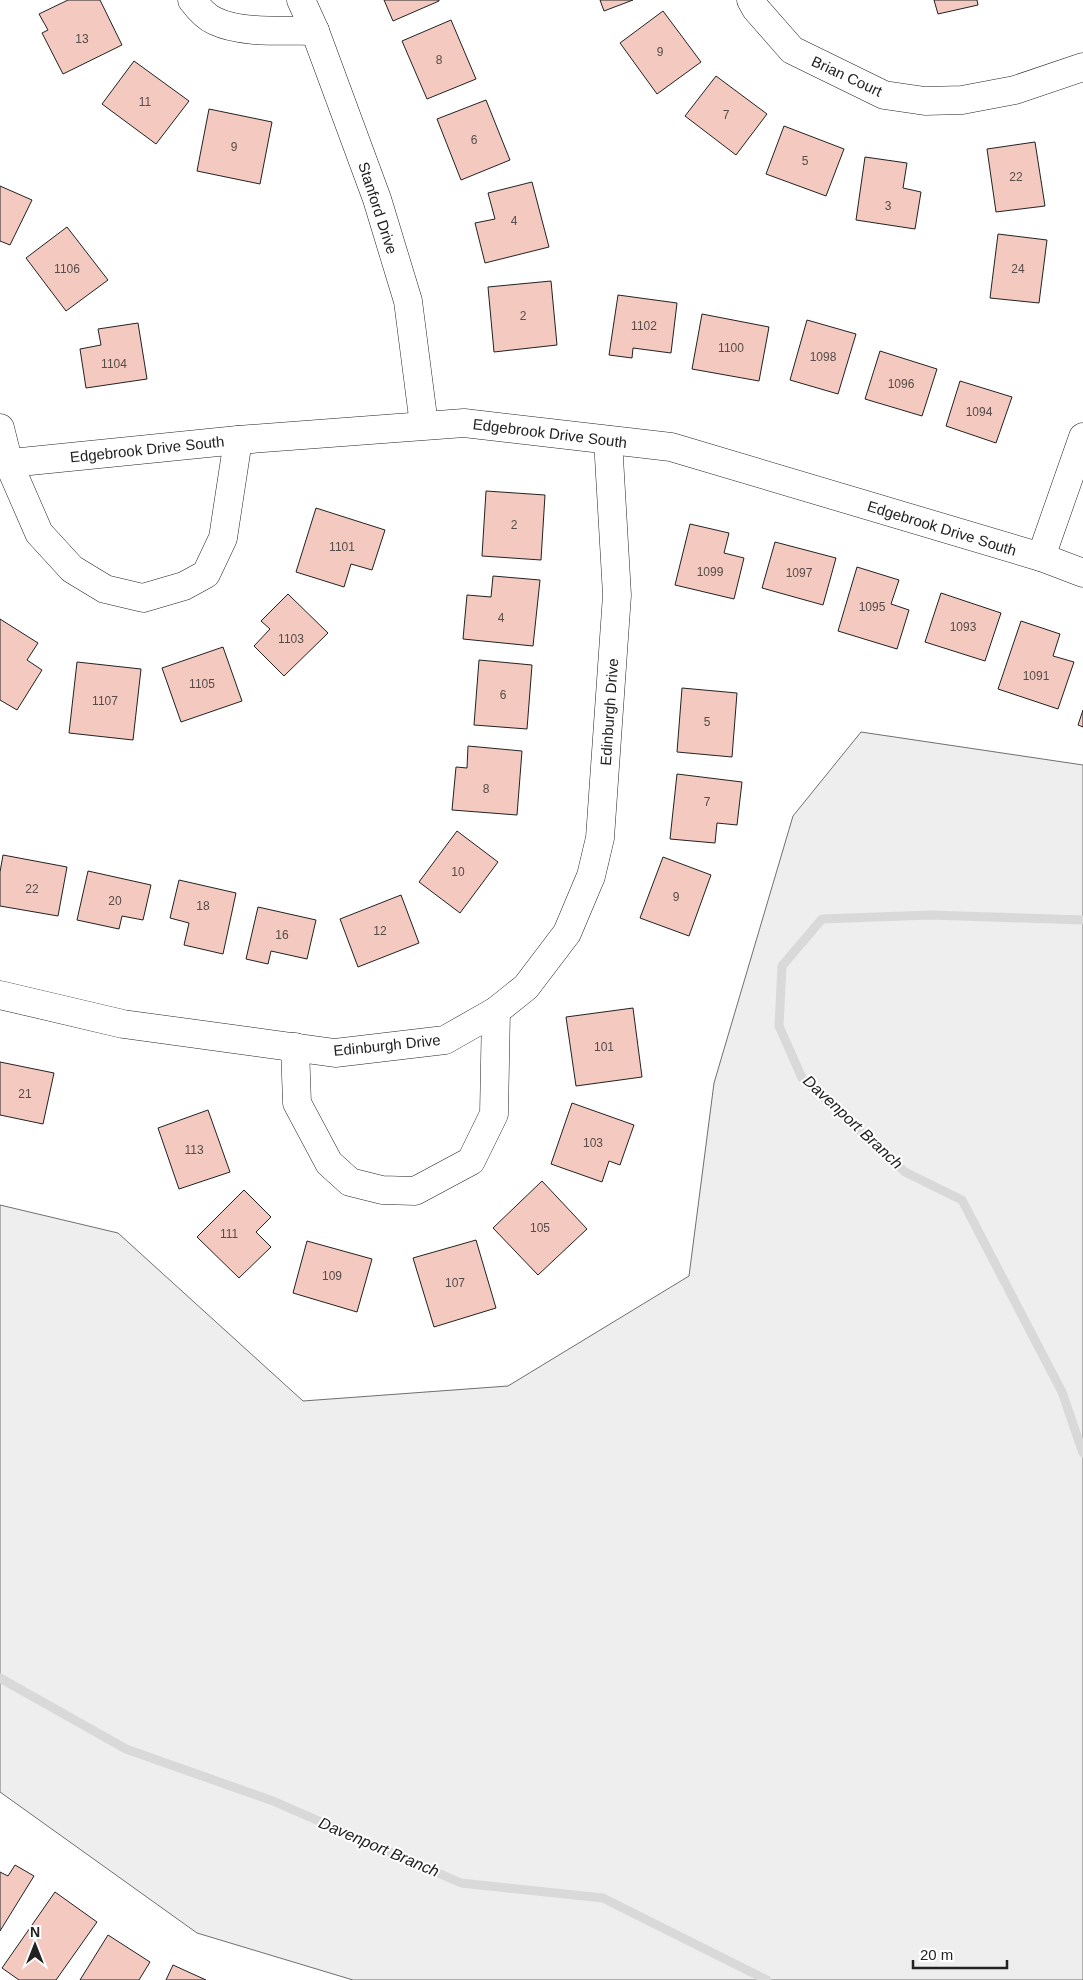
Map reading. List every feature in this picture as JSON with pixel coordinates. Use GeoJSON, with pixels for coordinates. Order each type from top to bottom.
{"type":"FeatureCollection","features":[{"type":"Feature","properties":{"kind":"street"},"geometry":{"type":"LineString","coordinates":[[192,0],[197,8],[214,21],[242,28],[315,32]]}},
{"type":"Feature","properties":{"kind":"street","name":"Stanford Drive"},"geometry":{"type":"LineString","coordinates":[[301,0],[315,32],[377,199],[408,301],[424,425]]}},
{"type":"Feature","properties":{"kind":"street","name":"Brian Court"},"geometry":{"type":"LineString","coordinates":[[751,0],[756,9],[792,50],[884,95],[925,101],[962,100],[1015,90],[1083,67]]}},
{"type":"Feature","properties":{"kind":"street","name":"Edgebrook Drive South"},"geometry":{"type":"LineString","coordinates":[[5,464],[238,440],[464,423],[671,447],[1041,557],[1083,572]]}},
{"type":"Feature","properties":{"kind":"street"},"geometry":{"type":"LineString","coordinates":[[0,428],[5,464],[39,533],[72,569],[104,590],[143,598],[184,586],[206,574],[223,538],[238,440]]}},
{"type":"Feature","properties":{"kind":"street"},"geometry":{"type":"LineString","coordinates":[[1041,557],[1083,437]]}},
{"type":"Feature","properties":{"kind":"street","name":"Edinburgh Drive"},"geometry":{"type":"LineString","coordinates":[[0,996],[123,1024],[335,1053],[445,1040],[496,1011],[526,987],[567,933],[591,876],[600,838],[617,595],[608,440]]}},
{"type":"Feature","properties":{"kind":"street"},"geometry":{"type":"LineString","coordinates":[[296,1047],[298,1103],[329,1164],[350,1182],[382,1190],[415,1192],[470,1161],[494,1114],[496,1011]]}},
{"type":"Feature","properties":{"kind":"shaded area"},"geometry":{"type":"Polygon","coordinates":[[[861,732],[1083,765],[1083,1980],[353,1980],[197,1933],[0,1792],[0,1205],[118,1233],[303,1401],[508,1386],[689,1276],[714,1083],[793,816],[861,732]]]}},
{"type":"Feature","properties":{"kind":"building"},"geometry":{"type":"Polygon","coordinates":[[[68,0],[100,0],[122,45],[63,74],[42,33],[48,30],[39,14],[68,0]]]}},
{"type":"Feature","properties":{"kind":"building"},"geometry":{"type":"Polygon","coordinates":[[[384,0],[439,0],[439,1],[393,21],[384,0]]]}},
{"type":"Feature","properties":{"kind":"building"},"geometry":{"type":"Polygon","coordinates":[[[600,0],[633,0],[604,11],[600,0]]]}},
{"type":"Feature","properties":{"kind":"building"},"geometry":{"type":"Polygon","coordinates":[[[934,0],[977,0],[978,5],[938,14],[934,0]]]}},
{"type":"Feature","properties":{"kind":"building"},"geometry":{"type":"Polygon","coordinates":[[[663,11],[701,62],[657,94],[620,43],[663,11]]]}},
{"type":"Feature","properties":{"kind":"building"},"geometry":{"type":"Polygon","coordinates":[[[451,20],[476,79],[427,99],[402,41],[451,20]]]}},
{"type":"Feature","properties":{"kind":"building"},"geometry":{"type":"Polygon","coordinates":[[[134,61],[189,101],[156,144],[102,104],[134,61]]]}},
{"type":"Feature","properties":{"kind":"building"},"geometry":{"type":"Polygon","coordinates":[[[716,76],[767,114],[736,155],[685,116],[716,76]]]}},
{"type":"Feature","properties":{"kind":"building"},"geometry":{"type":"Polygon","coordinates":[[[486,100],[510,160],[461,180],[437,119],[486,100]]]}},
{"type":"Feature","properties":{"kind":"building"},"geometry":{"type":"Polygon","coordinates":[[[209,109],[272,122],[260,184],[197,171],[209,109]]]}},
{"type":"Feature","properties":{"kind":"building"},"geometry":{"type":"Polygon","coordinates":[[[784,126],[844,149],[826,196],[766,174],[784,126]]]}},
{"type":"Feature","properties":{"kind":"building"},"geometry":{"type":"Polygon","coordinates":[[[1035,142],[1045,206],[996,212],[987,149],[1035,142]]]}},
{"type":"Feature","properties":{"kind":"building"},"geometry":{"type":"Polygon","coordinates":[[[865,157],[907,163],[903,188],[921,192],[915,229],[856,220],[865,157]]]}},
{"type":"Feature","properties":{"kind":"building"},"geometry":{"type":"Polygon","coordinates":[[[532,182],[549,247],[485,263],[475,223],[495,219],[488,193],[532,182]]]}},
{"type":"Feature","properties":{"kind":"building"},"geometry":{"type":"Polygon","coordinates":[[[0,186],[32,200],[10,245],[0,241],[0,186]]]}},
{"type":"Feature","properties":{"kind":"building"},"geometry":{"type":"Polygon","coordinates":[[[67,227],[108,280],[66,311],[26,258],[67,227]]]}},
{"type":"Feature","properties":{"kind":"building"},"geometry":{"type":"Polygon","coordinates":[[[998,234],[1047,240],[1039,303],[990,298],[998,234]]]}},
{"type":"Feature","properties":{"kind":"building"},"geometry":{"type":"Polygon","coordinates":[[[551,281],[557,345],[494,352],[488,287],[551,281]]]}},
{"type":"Feature","properties":{"kind":"building"},"geometry":{"type":"Polygon","coordinates":[[[618,295],[677,303],[671,353],[633,348],[632,358],[609,355],[618,295]]]}},
{"type":"Feature","properties":{"kind":"building"},"geometry":{"type":"Polygon","coordinates":[[[702,314],[769,327],[759,381],[692,369],[702,314]]]}},
{"type":"Feature","properties":{"kind":"building"},"geometry":{"type":"Polygon","coordinates":[[[807,320],[856,334],[838,394],[790,380],[807,320]]]}},
{"type":"Feature","properties":{"kind":"building"},"geometry":{"type":"Polygon","coordinates":[[[138,323],[147,379],[86,388],[80,349],[101,345],[98,329],[138,323]]]}},
{"type":"Feature","properties":{"kind":"building"},"geometry":{"type":"Polygon","coordinates":[[[880,351],[937,369],[922,416],[865,399],[880,351]]]}},
{"type":"Feature","properties":{"kind":"building"},"geometry":{"type":"Polygon","coordinates":[[[960,381],[1012,397],[996,443],[946,426],[960,381]]]}},
{"type":"Feature","properties":{"kind":"building"},"geometry":{"type":"Polygon","coordinates":[[[486,491],[545,495],[541,560],[482,556],[486,491]]]}},
{"type":"Feature","properties":{"kind":"building"},"geometry":{"type":"Polygon","coordinates":[[[316,508],[385,530],[372,570],[351,564],[344,587],[296,572],[316,508]]]}},
{"type":"Feature","properties":{"kind":"building"},"geometry":{"type":"Polygon","coordinates":[[[690,524],[729,533],[724,553],[744,558],[734,599],[675,585],[690,524]]]}},
{"type":"Feature","properties":{"kind":"building"},"geometry":{"type":"Polygon","coordinates":[[[775,542],[836,558],[823,605],[762,588],[775,542]]]}},
{"type":"Feature","properties":{"kind":"building"},"geometry":{"type":"Polygon","coordinates":[[[857,567],[899,580],[891,604],[909,610],[897,649],[838,631],[857,567]]]}},
{"type":"Feature","properties":{"kind":"building"},"geometry":{"type":"Polygon","coordinates":[[[493,576],[540,580],[533,646],[463,639],[467,595],[491,597],[493,576]]]}},
{"type":"Feature","properties":{"kind":"building"},"geometry":{"type":"Polygon","coordinates":[[[941,593],[1001,613],[985,661],[925,642],[941,593]]]}},
{"type":"Feature","properties":{"kind":"building"},"geometry":{"type":"Polygon","coordinates":[[[288,594],[328,633],[284,676],[254,646],[270,629],[261,621],[288,594]]]}},
{"type":"Feature","properties":{"kind":"building"},"geometry":{"type":"Polygon","coordinates":[[[0,619],[38,643],[27,660],[42,670],[17,710],[0,700],[0,619]]]}},
{"type":"Feature","properties":{"kind":"building"},"geometry":{"type":"Polygon","coordinates":[[[1021,621],[1060,634],[1053,656],[1074,662],[1058,709],[998,689],[1021,621]]]}},
{"type":"Feature","properties":{"kind":"building"},"geometry":{"type":"Polygon","coordinates":[[[223,647],[242,701],[181,722],[162,668],[223,647]]]}},
{"type":"Feature","properties":{"kind":"building"},"geometry":{"type":"Polygon","coordinates":[[[479,660],[532,665],[527,729],[474,725],[479,660]]]}},
{"type":"Feature","properties":{"kind":"building"},"geometry":{"type":"Polygon","coordinates":[[[77,662],[141,669],[133,740],[69,733],[77,662]]]}},
{"type":"Feature","properties":{"kind":"building"},"geometry":{"type":"Polygon","coordinates":[[[682,688],[737,693],[732,757],[677,752],[682,688]]]}},
{"type":"Feature","properties":{"kind":"building"},"geometry":{"type":"Polygon","coordinates":[[[1083,710],[1083,727],[1078,725],[1083,710]]]}},
{"type":"Feature","properties":{"kind":"building"},"geometry":{"type":"Polygon","coordinates":[[[468,746],[522,751],[517,815],[452,810],[456,767],[467,768],[468,746]]]}},
{"type":"Feature","properties":{"kind":"building"},"geometry":{"type":"Polygon","coordinates":[[[677,774],[742,782],[737,825],[717,823],[715,843],[670,839],[677,774]]]}},
{"type":"Feature","properties":{"kind":"building"},"geometry":{"type":"Polygon","coordinates":[[[457,831],[498,862],[460,913],[419,882],[457,831]]]}},
{"type":"Feature","properties":{"kind":"building"},"geometry":{"type":"Polygon","coordinates":[[[3,855],[67,867],[58,916],[0,906],[0,872],[3,855]]]}},
{"type":"Feature","properties":{"kind":"building"},"geometry":{"type":"Polygon","coordinates":[[[663,857],[711,875],[689,936],[640,918],[663,857]]]}},
{"type":"Feature","properties":{"kind":"building"},"geometry":{"type":"Polygon","coordinates":[[[88,871],[151,885],[143,920],[122,916],[119,929],[77,920],[88,871]]]}},
{"type":"Feature","properties":{"kind":"building"},"geometry":{"type":"Polygon","coordinates":[[[179,880],[236,893],[223,954],[184,945],[189,923],[170,918],[179,880]]]}},
{"type":"Feature","properties":{"kind":"building"},"geometry":{"type":"Polygon","coordinates":[[[401,895],[419,943],[358,967],[340,919],[401,895]]]}},
{"type":"Feature","properties":{"kind":"building"},"geometry":{"type":"Polygon","coordinates":[[[258,907],[316,920],[307,959],[271,951],[268,964],[246,959],[258,907]]]}},
{"type":"Feature","properties":{"kind":"building"},"geometry":{"type":"Polygon","coordinates":[[[633,1008],[642,1077],[576,1086],[566,1017],[633,1008]]]}},
{"type":"Feature","properties":{"kind":"building"},"geometry":{"type":"Polygon","coordinates":[[[0,1062],[54,1073],[43,1124],[0,1115],[0,1062]]]}},
{"type":"Feature","properties":{"kind":"building"},"geometry":{"type":"Polygon","coordinates":[[[572,1103],[634,1125],[620,1165],[609,1161],[602,1182],[551,1164],[572,1103]]]}},
{"type":"Feature","properties":{"kind":"building"},"geometry":{"type":"Polygon","coordinates":[[[208,1110],[230,1172],[179,1189],[158,1128],[208,1110]]]}},
{"type":"Feature","properties":{"kind":"building"},"geometry":{"type":"Polygon","coordinates":[[[542,1181],[587,1229],[538,1275],[493,1228],[542,1181]]]}},
{"type":"Feature","properties":{"kind":"building"},"geometry":{"type":"Polygon","coordinates":[[[244,1190],[271,1217],[256,1232],[271,1247],[239,1278],[197,1237],[244,1190]]]}},
{"type":"Feature","properties":{"kind":"building"},"geometry":{"type":"Polygon","coordinates":[[[476,1240],[496,1308],[434,1327],[413,1258],[476,1240]]]}},
{"type":"Feature","properties":{"kind":"building"},"geometry":{"type":"Polygon","coordinates":[[[307,1241],[372,1259],[357,1312],[293,1293],[307,1241]]]}},
{"type":"Feature","properties":{"kind":"building"},"geometry":{"type":"Polygon","coordinates":[[[15,1865],[34,1876],[0,1931],[0,1872],[8,1876],[15,1865]]]}},
{"type":"Feature","properties":{"kind":"building"},"geometry":{"type":"Polygon","coordinates":[[[55,1892],[97,1922],[56,1980],[19,1980],[2,1968],[55,1892]]]}},
{"type":"Feature","properties":{"kind":"building"},"geometry":{"type":"Polygon","coordinates":[[[108,1935],[150,1962],[139,1980],[80,1980],[108,1935]]]}},
{"type":"Feature","properties":{"kind":"building"},"geometry":{"type":"Polygon","coordinates":[[[173,1965],[206,1980],[166,1980],[173,1965]]]}},
{"type":"Feature","properties":{"kind":"waterway","name":"Davenport Branch"},"geometry":{"type":"LineString","coordinates":[[1083,920],[930,915],[822,919],[782,966],[779,1026],[802,1078],[905,1172],[962,1200],[1062,1392],[1083,1453]]}},
{"type":"Feature","properties":{"kind":"waterway","name":"Davenport Branch"},"geometry":{"type":"LineString","coordinates":[[0,1678],[126,1749],[273,1801],[461,1883],[603,1898],[767,1980]]}}]}
